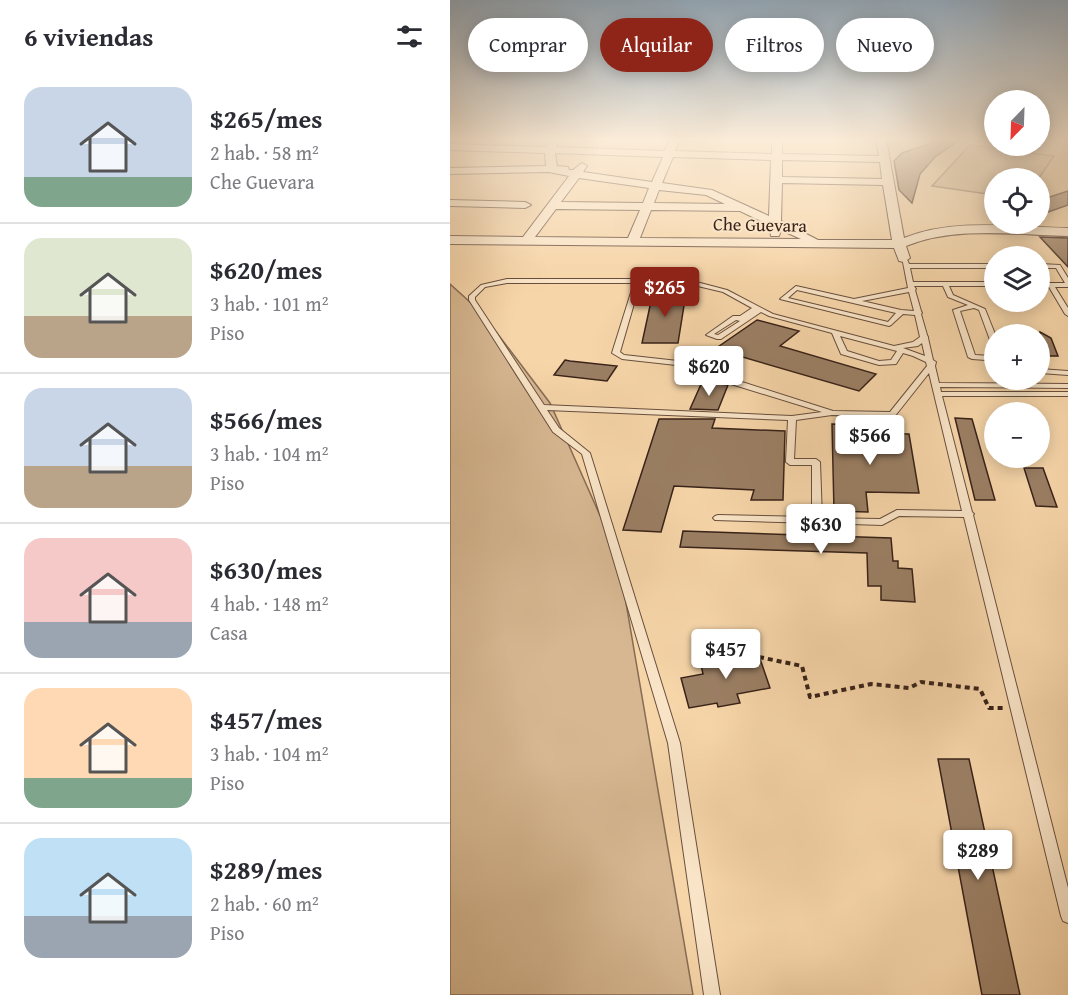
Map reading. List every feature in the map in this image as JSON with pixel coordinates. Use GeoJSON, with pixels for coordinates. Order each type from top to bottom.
{"type":"FeatureCollection","features":[{"type":"Feature","properties":{"kind":"street"},"geometry":{"type":"LineString","coordinates":[[526,241],[566,185]]}},
{"type":"Feature","properties":{"kind":"street"},"geometry":{"type":"LineString","coordinates":[[632,242],[656,185]]}},
{"type":"Feature","properties":{"kind":"street"},"geometry":{"type":"LineString","coordinates":[[659,185],[708,192],[820,243]]}},
{"type":"Feature","properties":{"kind":"street"},"geometry":{"type":"LineString","coordinates":[[775,243],[776,185]]}},
{"type":"Feature","properties":{"kind":"street"},"geometry":{"type":"LineString","coordinates":[[889,185],[899,244],[906,262]]}},
{"type":"Feature","properties":{"kind":"street"},"geometry":{"type":"LineString","coordinates":[[454,205],[525,205]]}},
{"type":"Feature","properties":{"kind":"street"},"geometry":{"type":"LineString","coordinates":[[552,205],[743,208]]}},
{"type":"Feature","properties":{"kind":"street"},"geometry":{"type":"LineString","coordinates":[[894,213],[907,224],[953,233]]}},
{"type":"Feature","properties":{"kind":"street","name":"Che Guevara"},"geometry":{"type":"LineString","coordinates":[[450,240],[899,244],[920,237],[953,233],[1068,232]]}},
{"type":"Feature","properties":{"kind":"lane"},"geometry":{"type":"LineString","coordinates":[[984,266],[906,262],[1068,916]]}},
{"type":"Feature","properties":{"kind":"lane"},"geometry":{"type":"LineString","coordinates":[[964,266],[972,284]]}},
{"type":"Feature","properties":{"kind":"lane"},"geometry":{"type":"LineString","coordinates":[[1050,266],[1058,266],[1068,284],[1051,285],[1068,314]]}},
{"type":"Feature","properties":{"kind":"lane"},"geometry":{"type":"LineString","coordinates":[[638,279],[616,353],[618,355],[696,365],[708,374],[832,413]]}},
{"type":"Feature","properties":{"kind":"lane"},"geometry":{"type":"LineString","coordinates":[[712,995],[674,743],[586,453],[556,430],[472,300],[475,291],[493,282],[507,281],[638,279],[685,281],[725,291],[758,309],[921,356],[932,364]]}},
{"type":"Feature","properties":{"kind":"lane"},"geometry":{"type":"LineString","coordinates":[[945,284],[950,296],[982,309],[988,324]]}},
{"type":"Feature","properties":{"kind":"lane"},"geometry":{"type":"LineString","coordinates":[[854,301],[912,287],[984,284]]}},
{"type":"Feature","properties":{"kind":"lane"},"geometry":{"type":"LineString","coordinates":[[901,312],[889,324],[783,298],[796,288],[901,312],[919,313]]}},
{"type":"Feature","properties":{"kind":"lane"},"geometry":{"type":"LineString","coordinates":[[974,306],[956,310],[972,357],[984,357]]}},
{"type":"Feature","properties":{"kind":"lane"},"geometry":{"type":"LineString","coordinates":[[758,309],[719,338],[709,335],[735,317],[741,319],[758,309]]}},
{"type":"Feature","properties":{"kind":"lane"},"geometry":{"type":"LineString","coordinates":[[835,333],[844,352],[869,361],[889,364],[902,351]]}},
{"type":"Feature","properties":{"kind":"lane"},"geometry":{"type":"LineString","coordinates":[[886,347],[909,345],[925,337]]}},
{"type":"Feature","properties":{"kind":"lane"},"geometry":{"type":"LineString","coordinates":[[542,407],[792,418],[832,413],[892,414],[932,364]]}},
{"type":"Feature","properties":{"kind":"lane"},"geometry":{"type":"LineString","coordinates":[[1050,372],[1068,373]]}},
{"type":"Feature","properties":{"kind":"lane"},"geometry":{"type":"LineString","coordinates":[[938,390],[1068,386]]}},
{"type":"Feature","properties":{"kind":"lane"},"geometry":{"type":"LineString","coordinates":[[938,390],[1068,394]]}},
{"type":"Feature","properties":{"kind":"lane"},"geometry":{"type":"LineString","coordinates":[[792,418],[790,462],[816,462],[816,522]]}},
{"type":"Feature","properties":{"kind":"lane"},"geometry":{"type":"LineString","coordinates":[[718,518],[882,522],[897,513],[969,514]]}},
{"type":"Feature","properties":{"kind":"path"},"geometry":{"type":"LineString","coordinates":[[759,657],[802,666],[810,697],[871,684],[909,688],[921,682],[980,689],[989,708],[1016,708]]}},
{"type":"Feature","properties":{"kind":"shaded area"},"geometry":{"type":"Polygon","coordinates":[[[984,185],[984,194],[932,186],[984,185]]]}},
{"type":"Feature","properties":{"kind":"shaded area"},"geometry":{"type":"Polygon","coordinates":[[[450,284],[481,312],[550,403],[618,556],[693,995],[450,995],[450,284]]]}},
{"type":"Feature","properties":{"kind":"building"},"geometry":{"type":"Polygon","coordinates":[[[898,185],[917,185],[912,203],[899,190],[898,185]]]}},
{"type":"Feature","properties":{"kind":"building"},"geometry":{"type":"Polygon","coordinates":[[[1068,191],[1068,205],[1050,211],[1050,197],[1068,191]]]}},
{"type":"Feature","properties":{"kind":"building"},"geometry":{"type":"Polygon","coordinates":[[[1040,237],[1068,238],[1068,267],[1050,246],[1040,237]]]}},
{"type":"Feature","properties":{"kind":"building"},"geometry":{"type":"Polygon","coordinates":[[[653,292],[686,293],[678,343],[642,343],[653,292]]]}},
{"type":"Feature","properties":{"kind":"building"},"geometry":{"type":"Polygon","coordinates":[[[757,320],[799,331],[780,346],[876,374],[859,391],[715,349],[757,320]]]}},
{"type":"Feature","properties":{"kind":"building"},"geometry":{"type":"Polygon","coordinates":[[[1050,337],[1051,338],[1058,356],[1050,356],[1050,337]]]}},
{"type":"Feature","properties":{"kind":"building"},"geometry":{"type":"Polygon","coordinates":[[[565,360],[617,366],[607,381],[554,375],[565,360]]]}},
{"type":"Feature","properties":{"kind":"building"},"geometry":{"type":"Polygon","coordinates":[[[702,382],[728,385],[718,410],[690,409],[702,382]]]}},
{"type":"Feature","properties":{"kind":"building"},"geometry":{"type":"Polygon","coordinates":[[[955,418],[972,419],[984,468],[986,468],[995,500],[975,500],[955,418]]]}},
{"type":"Feature","properties":{"kind":"building"},"geometry":{"type":"Polygon","coordinates":[[[659,419],[715,419],[712,428],[785,431],[783,500],[751,500],[754,490],[674,486],[661,532],[623,530],[659,419]]]}},
{"type":"Feature","properties":{"kind":"building"},"geometry":{"type":"Polygon","coordinates":[[[832,424],[859,425],[859,433],[909,434],[919,493],[866,492],[868,512],[834,511],[832,424]]]}},
{"type":"Feature","properties":{"kind":"building"},"geometry":{"type":"Polygon","coordinates":[[[1024,468],[1043,468],[1057,507],[1036,506],[1024,468]]]}},
{"type":"Feature","properties":{"kind":"building"},"geometry":{"type":"Polygon","coordinates":[[[683,531],[891,538],[893,561],[898,561],[898,568],[912,569],[915,602],[881,600],[881,586],[868,586],[867,553],[680,547],[683,531]]]}},
{"type":"Feature","properties":{"kind":"building"},"geometry":{"type":"Polygon","coordinates":[[[757,650],[770,688],[737,694],[740,703],[718,707],[717,703],[689,708],[681,678],[703,674],[700,660],[757,650]]]}},
{"type":"Feature","properties":{"kind":"building"},"geometry":{"type":"Polygon","coordinates":[[[938,759],[969,759],[1020,995],[982,995],[938,759]]]}}]}
